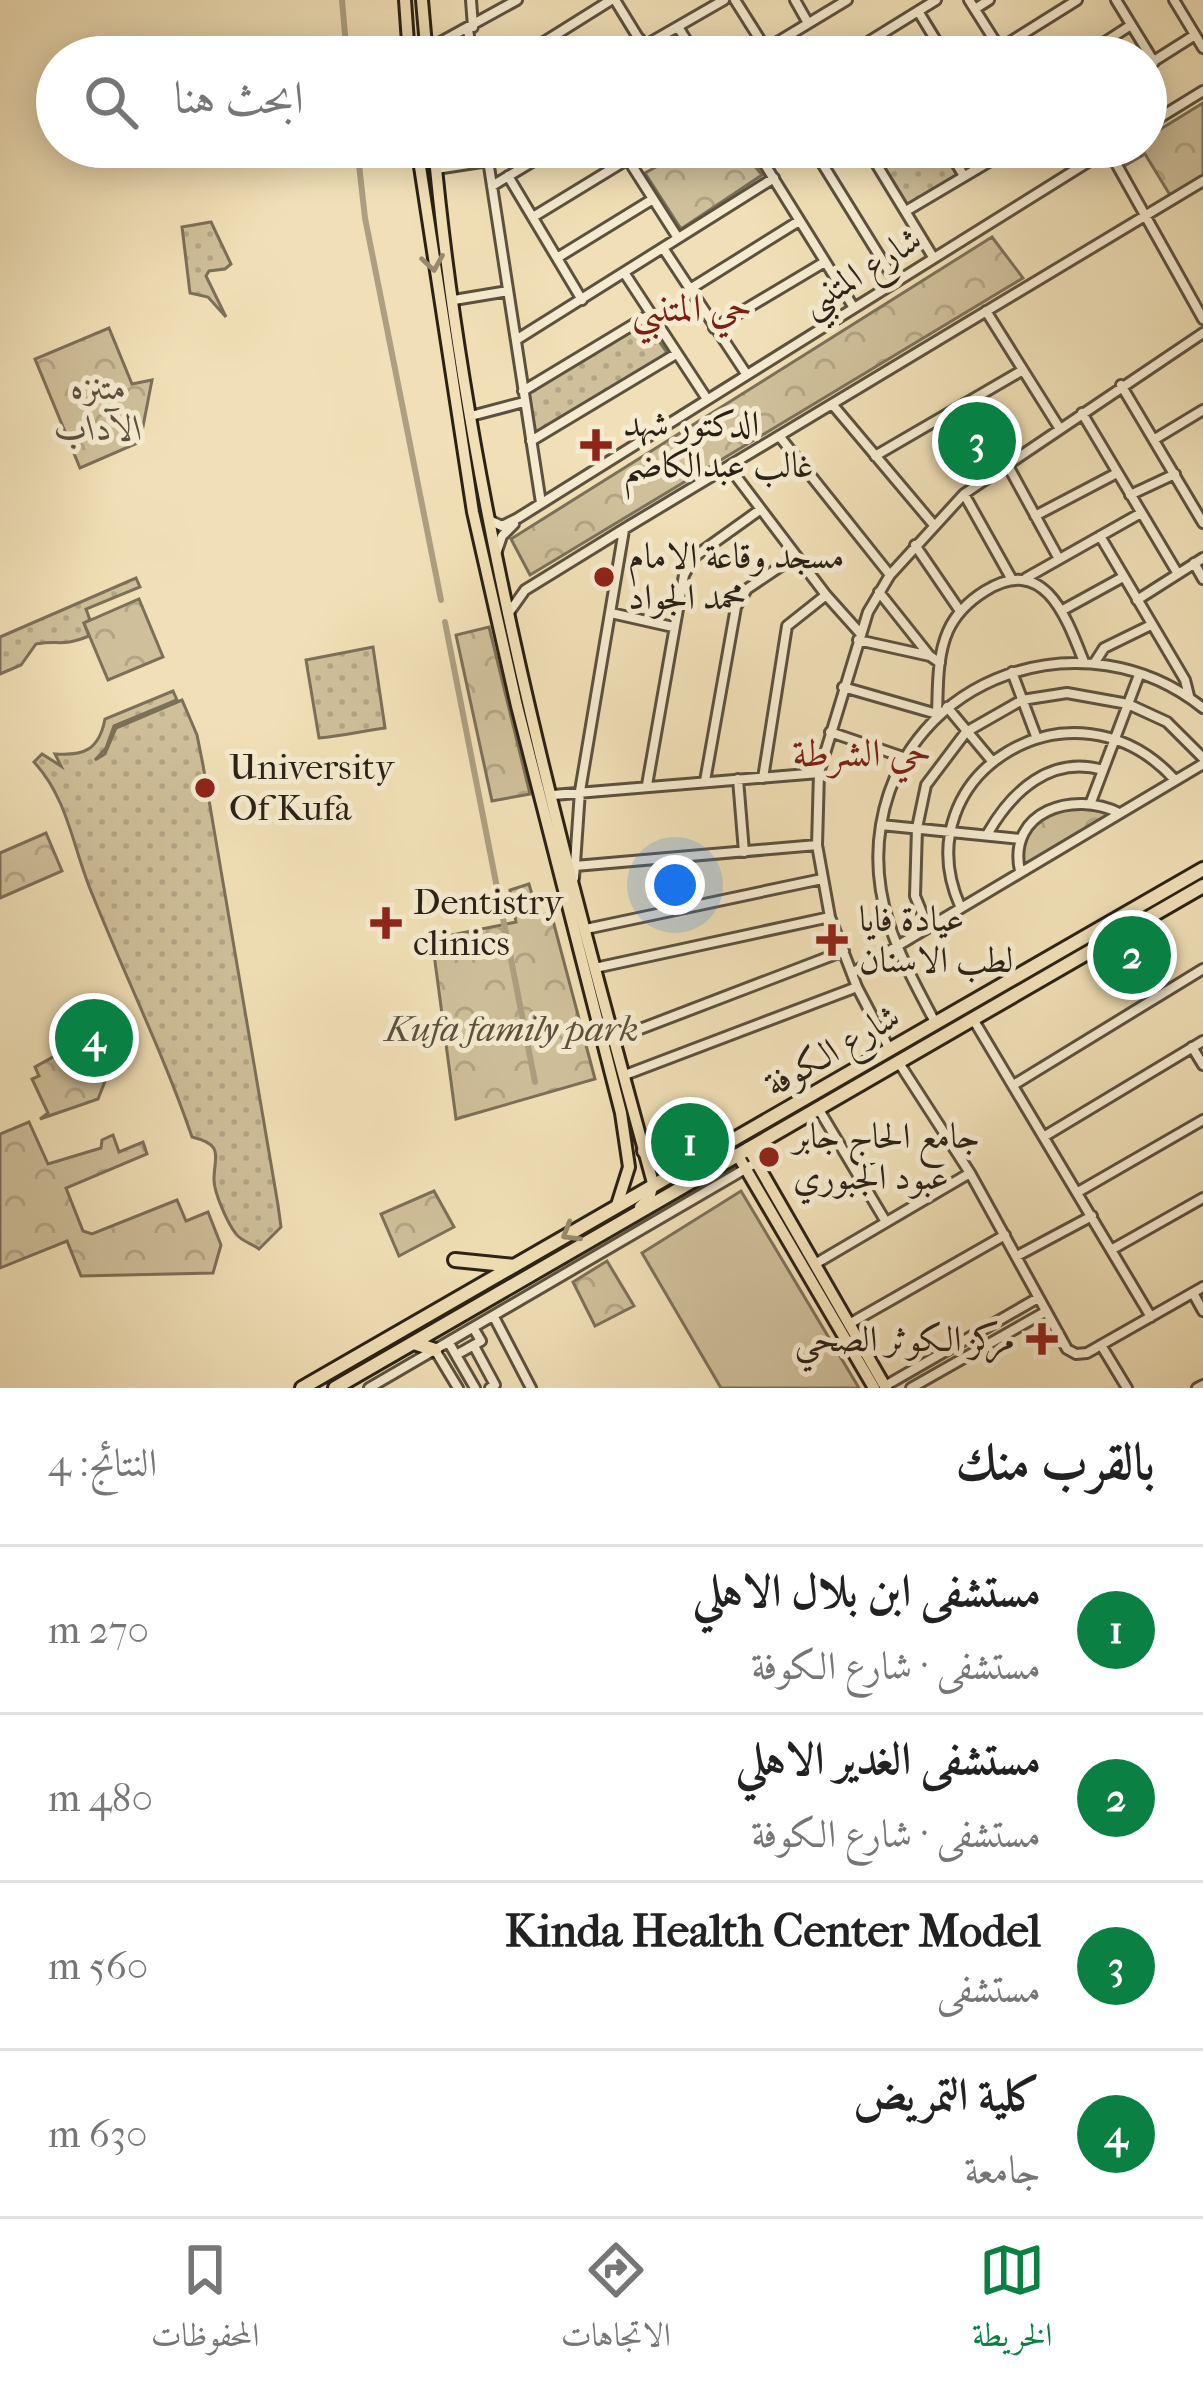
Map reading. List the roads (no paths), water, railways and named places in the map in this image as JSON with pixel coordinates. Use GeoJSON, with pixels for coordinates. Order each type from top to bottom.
{"type":"FeatureCollection","features":[{"type":"Feature","properties":{"kind":"highway","name":"شارع الكوفة"},"geometry":{"type":"LineString","coordinates":[[335,1388],[818,1108],[936,1024],[1203,869]]}},
{"type":"Feature","properties":{"kind":"highway","name":"شارع الكوفة"},"geometry":{"type":"LineString","coordinates":[[302,1388],[653,1183],[972,1018],[1203,886]]}},
{"type":"Feature","properties":{"kind":"highway"},"geometry":{"type":"LineString","coordinates":[[1149,916],[1142,918],[1138,911],[1156,896]]}},
{"type":"Feature","properties":{"kind":"highway"},"geometry":{"type":"LineString","coordinates":[[1101,943],[1123,924],[1113,920]]}},
{"type":"Feature","properties":{"kind":"highway"},"geometry":{"type":"LineString","coordinates":[[644,1151],[660,1166],[680,1168]]}},
{"type":"Feature","properties":{"kind":"highway"},"geometry":{"type":"LineString","coordinates":[[707,1155],[710,1164],[718,1166]]}},
{"type":"Feature","properties":{"kind":"highway"},"geometry":{"type":"LineString","coordinates":[[615,1226],[623,1239]]}},
{"type":"Feature","properties":{"kind":"highway"},"geometry":{"type":"LineString","coordinates":[[455,1260],[515,1266]]}},
{"type":"Feature","properties":{"kind":"highway"},"geometry":{"type":"LineString","coordinates":[[448,1306],[449,1316],[456,1321]]}},
{"type":"Feature","properties":{"kind":"highway"},"geometry":{"type":"LineString","coordinates":[[474,1329],[475,1310]]}},
{"type":"Feature","properties":{"kind":"highway"},"geometry":{"type":"LineString","coordinates":[[420,1322],[428,1336]]}},
{"type":"Feature","properties":{"kind":"highway"},"geometry":{"type":"LineString","coordinates":[[414,1343],[435,1350]]}},
{"type":"Feature","properties":{"kind":"main road"},"geometry":{"type":"LineString","coordinates":[[405,0],[408,36]]}},
{"type":"Feature","properties":{"kind":"main road"},"geometry":{"type":"LineString","coordinates":[[422,0],[425,36]]}},
{"type":"Feature","properties":{"kind":"main road"},"geometry":{"type":"LineString","coordinates":[[420,168],[473,512],[553,821],[625,1133],[629,1167],[617,1205]]}},
{"type":"Feature","properties":{"kind":"main road"},"geometry":{"type":"LineString","coordinates":[[425,168],[437,171]]}},
{"type":"Feature","properties":{"kind":"main road"},"geometry":{"type":"LineString","coordinates":[[437,168],[471,416],[502,587],[553,795],[553,821],[574,873],[653,1183],[649,1199],[632,1214]]}},
{"type":"Feature","properties":{"kind":"main road"},"geometry":{"type":"LineString","coordinates":[[422,185],[437,171]]}},
{"type":"Feature","properties":{"kind":"main road"},"geometry":{"type":"LineString","coordinates":[[625,1133],[633,1138],[640,1131]]}},
{"type":"Feature","properties":{"kind":"main road"},"geometry":{"type":"LineString","coordinates":[[742,1151],[815,1264],[848,1324],[852,1342]]}},
{"type":"Feature","properties":{"kind":"main road"},"geometry":{"type":"LineString","coordinates":[[752,1165],[881,1387]]}},
{"type":"Feature","properties":{"kind":"street"},"geometry":{"type":"LineString","coordinates":[[471,0],[471,36]]}},
{"type":"Feature","properties":{"kind":"street"},"geometry":{"type":"LineString","coordinates":[[456,36],[517,0]]}},
{"type":"Feature","properties":{"kind":"street"},"geometry":{"type":"LineString","coordinates":[[554,36],[613,0],[637,36]]}},
{"type":"Feature","properties":{"kind":"street"},"geometry":{"type":"LineString","coordinates":[[658,36],[724,0]]}},
{"type":"Feature","properties":{"kind":"street"},"geometry":{"type":"LineString","coordinates":[[735,0],[758,36]]}},
{"type":"Feature","properties":{"kind":"street"},"geometry":{"type":"LineString","coordinates":[[795,0],[808,23]]}},
{"type":"Feature","properties":{"kind":"street"},"geometry":{"type":"LineString","coordinates":[[791,36],[847,0]]}},
{"type":"Feature","properties":{"kind":"street"},"geometry":{"type":"LineString","coordinates":[[879,36],[936,0]]}},
{"type":"Feature","properties":{"kind":"street"},"geometry":{"type":"LineString","coordinates":[[989,0],[972,5],[991,36]]}},
{"type":"Feature","properties":{"kind":"street"},"geometry":{"type":"LineString","coordinates":[[1026,36],[1076,0]]}},
{"type":"Feature","properties":{"kind":"street"},"geometry":{"type":"LineString","coordinates":[[1116,0],[1137,36]]}},
{"type":"Feature","properties":{"kind":"street"},"geometry":{"type":"LineString","coordinates":[[1174,0],[1203,48]]}},
{"type":"Feature","properties":{"kind":"street"},"geometry":{"type":"LineString","coordinates":[[918,11],[933,36]]}},
{"type":"Feature","properties":{"kind":"street"},"geometry":{"type":"LineString","coordinates":[[1115,36],[1132,25]]}},
{"type":"Feature","properties":{"kind":"street"},"geometry":{"type":"LineString","coordinates":[[678,27],[684,36]]}},
{"type":"Feature","properties":{"kind":"street"},"geometry":{"type":"LineString","coordinates":[[1167,53],[1196,35]]}},
{"type":"Feature","properties":{"kind":"street"},"geometry":{"type":"LineString","coordinates":[[1167,113],[1203,91]]}},
{"type":"Feature","properties":{"kind":"street"},"geometry":{"type":"LineString","coordinates":[[437,171],[452,168]]}},
{"type":"Feature","properties":{"kind":"street"},"geometry":{"type":"LineString","coordinates":[[489,168],[542,503]]}},
{"type":"Feature","properties":{"kind":"street"},"geometry":{"type":"LineString","coordinates":[[492,186],[522,168]]}},
{"type":"Feature","properties":{"kind":"street"},"geometry":{"type":"LineString","coordinates":[[533,217],[613,168]]}},
{"type":"Feature","properties":{"kind":"street"},"geometry":{"type":"LineString","coordinates":[[633,168],[678,238]]}},
{"type":"Feature","properties":{"kind":"street"},"geometry":{"type":"LineString","coordinates":[[767,168],[854,308]]}},
{"type":"Feature","properties":{"kind":"street"},"geometry":{"type":"LineString","coordinates":[[825,168],[896,281]]}},
{"type":"Feature","properties":{"kind":"street"},"geometry":{"type":"LineString","coordinates":[[879,168],[933,257]]}},
{"type":"Feature","properties":{"kind":"street"},"geometry":{"type":"LineString","coordinates":[[959,168],[964,176]]}},
{"type":"Feature","properties":{"kind":"street"},"geometry":{"type":"LineString","coordinates":[[906,211],[976,168]]}},
{"type":"Feature","properties":{"kind":"street","name":"شارع المتنبي"},"geometry":{"type":"LineString","coordinates":[[489,520],[502,526],[518,518],[1075,168]]}},
{"type":"Feature","properties":{"kind":"street"},"geometry":{"type":"LineString","coordinates":[[1121,168],[1203,319]]}},
{"type":"Feature","properties":{"kind":"street"},"geometry":{"type":"LineString","coordinates":[[508,176],[581,300]]}},
{"type":"Feature","properties":{"kind":"street"},"geometry":{"type":"LineString","coordinates":[[516,340],[773,178]]}},
{"type":"Feature","properties":{"kind":"street"},"geometry":{"type":"LineString","coordinates":[[508,614],[525,590],[1203,182]]}},
{"type":"Feature","properties":{"kind":"street"},"geometry":{"type":"LineString","coordinates":[[557,258],[652,199]]}},
{"type":"Feature","properties":{"kind":"street"},"geometry":{"type":"LineString","coordinates":[[689,289],[799,220]]}},
{"type":"Feature","properties":{"kind":"street"},"geometry":{"type":"LineString","coordinates":[[663,248],[747,375]]}},
{"type":"Feature","properties":{"kind":"street"},"geometry":{"type":"LineString","coordinates":[[714,328],[823,263]]}},
{"type":"Feature","properties":{"kind":"street"},"geometry":{"type":"LineString","coordinates":[[625,274],[707,399]]}},
{"type":"Feature","properties":{"kind":"street"},"geometry":{"type":"LineString","coordinates":[[454,300],[508,291]]}},
{"type":"Feature","properties":{"kind":"street"},"geometry":{"type":"LineString","coordinates":[[986,311],[1060,429]]}},
{"type":"Feature","properties":{"kind":"street"},"geometry":{"type":"LineString","coordinates":[[471,416],[523,396],[650,315]]}},
{"type":"Feature","properties":{"kind":"street"},"geometry":{"type":"LineString","coordinates":[[1203,333],[964,494],[890,575],[859,637],[819,773],[817,845],[830,916],[857,987],[894,1056],[970,1173],[1061,1341],[1076,1354],[1101,1346],[1203,1287]]}},
{"type":"Feature","properties":{"kind":"street"},"geometry":{"type":"LineString","coordinates":[[531,441],[676,354]]}},
{"type":"Feature","properties":{"kind":"street"},"geometry":{"type":"LineString","coordinates":[[875,456],[1023,370]]}},
{"type":"Feature","properties":{"kind":"street"},"geometry":{"type":"LineString","coordinates":[[1121,385],[1199,507],[1203,523]]}},
{"type":"Feature","properties":{"kind":"street"},"geometry":{"type":"LineString","coordinates":[[832,404],[933,524]]}},
{"type":"Feature","properties":{"kind":"street"},"geometry":{"type":"LineString","coordinates":[[1082,413],[1178,574]]}},
{"type":"Feature","properties":{"kind":"street"},"geometry":{"type":"LineString","coordinates":[[1155,439],[1198,413],[1203,429]]}},
{"type":"Feature","properties":{"kind":"street"},"geometry":{"type":"LineString","coordinates":[[780,436],[890,575]]}},
{"type":"Feature","properties":{"kind":"street"},"geometry":{"type":"LineString","coordinates":[[1007,464],[1059,559]]}},
{"type":"Feature","properties":{"kind":"street"},"geometry":{"type":"LineString","coordinates":[[729,467],[859,637],[930,656]]}},
{"type":"Feature","properties":{"kind":"street"},"geometry":{"type":"LineString","coordinates":[[1035,516],[1118,473]]}},
{"type":"Feature","properties":{"kind":"street"},"geometry":{"type":"LineString","coordinates":[[1130,495],[1175,474]]}},
{"type":"Feature","properties":{"kind":"street"},"geometry":{"type":"LineString","coordinates":[[964,494],[1011,578]]}},
{"type":"Feature","properties":{"kind":"street"},"geometry":{"type":"LineString","coordinates":[[647,785],[684,574],[694,557],[761,509]]}},
{"type":"Feature","properties":{"kind":"street"},"geometry":{"type":"LineString","coordinates":[[937,713],[940,663],[947,632],[960,611],[975,597],[1011,578],[1026,578],[1141,512]]}},
{"type":"Feature","properties":{"kind":"street","name":"شارع المتنبي"},"geometry":{"type":"LineString","coordinates":[[496,555],[502,536],[518,518]]}},
{"type":"Feature","properties":{"kind":"street"},"geometry":{"type":"LineString","coordinates":[[624,529],[580,791],[574,873],[817,845]]}},
{"type":"Feature","properties":{"kind":"street"},"geometry":{"type":"LineString","coordinates":[[1100,536],[1185,680],[1189,696]]}},
{"type":"Feature","properties":{"kind":"street"},"geometry":{"type":"LineString","coordinates":[[915,545],[960,611]]}},
{"type":"Feature","properties":{"kind":"street"},"geometry":{"type":"LineString","coordinates":[[705,781],[736,607],[747,589],[796,556]]}},
{"type":"Feature","properties":{"kind":"street"},"geometry":{"type":"LineString","coordinates":[[1137,600],[1199,560],[1203,579]]}},
{"type":"Feature","properties":{"kind":"street"},"geometry":{"type":"LineString","coordinates":[[1061,610],[1124,576]]}},
{"type":"Feature","properties":{"kind":"street"},"geometry":{"type":"LineString","coordinates":[[1026,578],[1049,594],[1089,662]]}},
{"type":"Feature","properties":{"kind":"street"},"geometry":{"type":"LineString","coordinates":[[502,587],[511,592],[525,590]]}},
{"type":"Feature","properties":{"kind":"street"},"geometry":{"type":"LineString","coordinates":[[879,592],[940,663]]}},
{"type":"Feature","properties":{"kind":"street"},"geometry":{"type":"LineString","coordinates":[[763,778],[787,626],[826,595]]}},
{"type":"Feature","properties":{"kind":"street"},"geometry":{"type":"LineString","coordinates":[[611,613],[674,627]]}},
{"type":"Feature","properties":{"kind":"street"},"geometry":{"type":"LineString","coordinates":[[1089,662],[1101,650],[1152,624]]}},
{"type":"Feature","properties":{"kind":"street"},"geometry":{"type":"LineString","coordinates":[[936,1024],[886,924],[880,880],[880,825],[919,734],[937,713],[978,686],[1051,662],[1089,662],[1139,675],[1189,696],[1203,708]]}},
{"type":"Feature","properties":{"kind":"street"},"geometry":{"type":"LineString","coordinates":[[1012,672],[1036,736]]}},
{"type":"Feature","properties":{"kind":"street"},"geometry":{"type":"LineString","coordinates":[[1091,802],[1139,675]]}},
{"type":"Feature","properties":{"kind":"street"},"geometry":{"type":"LineString","coordinates":[[843,687],[937,713]]}},
{"type":"Feature","properties":{"kind":"street"},"geometry":{"type":"LineString","coordinates":[[852,973],[1203,761],[1167,722],[1128,704],[1066,693],[1022,700],[966,732],[926,784],[916,828],[915,896],[927,926]]}},
{"type":"Feature","properties":{"kind":"street"},"geometry":{"type":"LineString","coordinates":[[946,707],[992,762]]}},
{"type":"Feature","properties":{"kind":"street"},"geometry":{"type":"LineString","coordinates":[[961,906],[948,878],[950,830],[964,798],[992,762],[1036,736],[1064,730],[1115,739],[1157,760],[1175,780]]}},
{"type":"Feature","properties":{"kind":"street"},"geometry":{"type":"LineString","coordinates":[[830,733],[906,758]]}},
{"type":"Feature","properties":{"kind":"street"},"geometry":{"type":"LineString","coordinates":[[988,833],[1004,805],[1054,770],[1085,765],[1103,770]]}},
{"type":"Feature","properties":{"kind":"street"},"geometry":{"type":"LineString","coordinates":[[553,795],[819,773]]}},
{"type":"Feature","properties":{"kind":"street"},"geometry":{"type":"LineString","coordinates":[[738,779],[745,852]]}},
{"type":"Feature","properties":{"kind":"street"},"geometry":{"type":"LineString","coordinates":[[1020,871],[1021,838],[1040,815],[1063,803],[1091,802],[1119,813]]}},
{"type":"Feature","properties":{"kind":"street"},"geometry":{"type":"LineString","coordinates":[[880,825],[1021,838]]}},
{"type":"Feature","properties":{"kind":"street"},"geometry":{"type":"LineString","coordinates":[[586,929],[822,879]]}},
{"type":"Feature","properties":{"kind":"street"},"geometry":{"type":"LineString","coordinates":[[595,968],[830,916]]}},
{"type":"Feature","properties":{"kind":"street"},"geometry":{"type":"LineString","coordinates":[[614,1039],[844,951]]}},
{"type":"Feature","properties":{"kind":"street"},"geometry":{"type":"LineString","coordinates":[[1014,1084],[1203,969]]}},
{"type":"Feature","properties":{"kind":"street"},"geometry":{"type":"LineString","coordinates":[[625,1075],[857,987]]}},
{"type":"Feature","properties":{"kind":"street"},"geometry":{"type":"LineString","coordinates":[[972,1018],[1150,1317]]}},
{"type":"Feature","properties":{"kind":"street"},"geometry":{"type":"LineString","coordinates":[[1045,1136],[1203,1041]]}},
{"type":"Feature","properties":{"kind":"street"},"geometry":{"type":"LineString","coordinates":[[1192,1047],[1203,1065]]}},
{"type":"Feature","properties":{"kind":"street"},"geometry":{"type":"LineString","coordinates":[[818,1108],[886,1222]]}},
{"type":"Feature","properties":{"kind":"street"},"geometry":{"type":"LineString","coordinates":[[1078,1192],[1203,1120]]}},
{"type":"Feature","properties":{"kind":"street"},"geometry":{"type":"LineString","coordinates":[[369,1388],[752,1165]]}},
{"type":"Feature","properties":{"kind":"street"},"geometry":{"type":"LineString","coordinates":[[815,1264],[970,1173]]}},
{"type":"Feature","properties":{"kind":"street"},"geometry":{"type":"LineString","coordinates":[[1112,1250],[1203,1198]]}},
{"type":"Feature","properties":{"kind":"street"},"geometry":{"type":"LineString","coordinates":[[1017,1256],[1092,1216]]}},
{"type":"Feature","properties":{"kind":"street"},"geometry":{"type":"LineString","coordinates":[[848,1324],[1005,1235]]}},
{"type":"Feature","properties":{"kind":"street"},"geometry":{"type":"LineString","coordinates":[[1193,1293],[1203,1311]]}},
{"type":"Feature","properties":{"kind":"street"},"geometry":{"type":"LineString","coordinates":[[881,1387],[1038,1298]]}},
{"type":"Feature","properties":{"kind":"street"},"geometry":{"type":"LineString","coordinates":[[911,1388],[1046,1312]]}},
{"type":"Feature","properties":{"kind":"street"},"geometry":{"type":"LineString","coordinates":[[494,1317],[531,1388]]}},
{"type":"Feature","properties":{"kind":"street"},"geometry":{"type":"LineString","coordinates":[[456,1355],[482,1342],[474,1329]]}},
{"type":"Feature","properties":{"kind":"street"},"geometry":{"type":"LineString","coordinates":[[449,1343],[475,1388]]}},
{"type":"Feature","properties":{"kind":"street"},"geometry":{"type":"LineString","coordinates":[[474,1346],[495,1385],[490,1388]]}},
{"type":"Feature","properties":{"kind":"street"},"geometry":{"type":"LineString","coordinates":[[1101,1346],[1127,1388]]}},
{"type":"Feature","properties":{"kind":"street"},"geometry":{"type":"LineString","coordinates":[[435,1350],[458,1388]]}},
{"type":"Feature","properties":{"kind":"waterway"},"geometry":{"type":"LineString","coordinates":[[342,0],[345,36]]}},
{"type":"Feature","properties":{"kind":"waterway"},"geometry":{"type":"LineString","coordinates":[[359,168],[365,218],[441,600]]}},
{"type":"Feature","properties":{"kind":"waterway"},"geometry":{"type":"LineString","coordinates":[[445,622],[535,1082]]}},
{"type":"Feature","properties":{"kind":"place","name":"Kinda Health Center Model"},"geometry":{"type":"Point","coordinates":[977,441]}},
{"type":"Feature","properties":{"kind":"place","name":"الدكتور شهد غالب عبدالكاضم"},"geometry":{"type":"Point","coordinates":[596,445]}},
{"type":"Feature","properties":{"kind":"place","name":"مسجد وقاعة الامام محمد الجواد"},"geometry":{"type":"Point","coordinates":[604,577]}},
{"type":"Feature","properties":{"kind":"place","name":"University Of Kufa"},"geometry":{"type":"Point","coordinates":[205,788]}},
{"type":"Feature","properties":{"kind":"place","name":"Dentistry clinics"},"geometry":{"type":"Point","coordinates":[386,923]}},
{"type":"Feature","properties":{"kind":"place","name":"عيادة فايا لطب الاسنان"},"geometry":{"type":"Point","coordinates":[832,940]}},
{"type":"Feature","properties":{"kind":"place","name":"مستشفى الغدير الاهلي"},"geometry":{"type":"Point","coordinates":[1132,955]}},
{"type":"Feature","properties":{"kind":"place","name":"كلية التمريض"},"geometry":{"type":"Point","coordinates":[94,1038]}},
{"type":"Feature","properties":{"kind":"place","name":"مستشفى ابن بلال الاهلي"},"geometry":{"type":"Point","coordinates":[690,1142]}},
{"type":"Feature","properties":{"kind":"place","name":"جامع الحاج جابر عبود الجبوري"},"geometry":{"type":"Point","coordinates":[769,1157]}},
{"type":"Feature","properties":{"kind":"place","name":"مركز الكوثر الصحي"},"geometry":{"type":"Point","coordinates":[1042,1339]}},
{"type":"Feature","properties":{"kind":"district","name":"حي المتنبي"},"geometry":{"type":"Point","coordinates":[692,308]}},
{"type":"Feature","properties":{"kind":"district","name":"حي الشرطة"},"geometry":{"type":"Point","coordinates":[862,753]}},
{"type":"Feature","properties":{"kind":"park label","name":"متنزه الآداب"},"geometry":{"type":"Point","coordinates":[99,408]}},
{"type":"Feature","properties":{"kind":"park label","name":"Kufa family park"},"geometry":{"type":"Point","coordinates":[512,1029]}}]}
